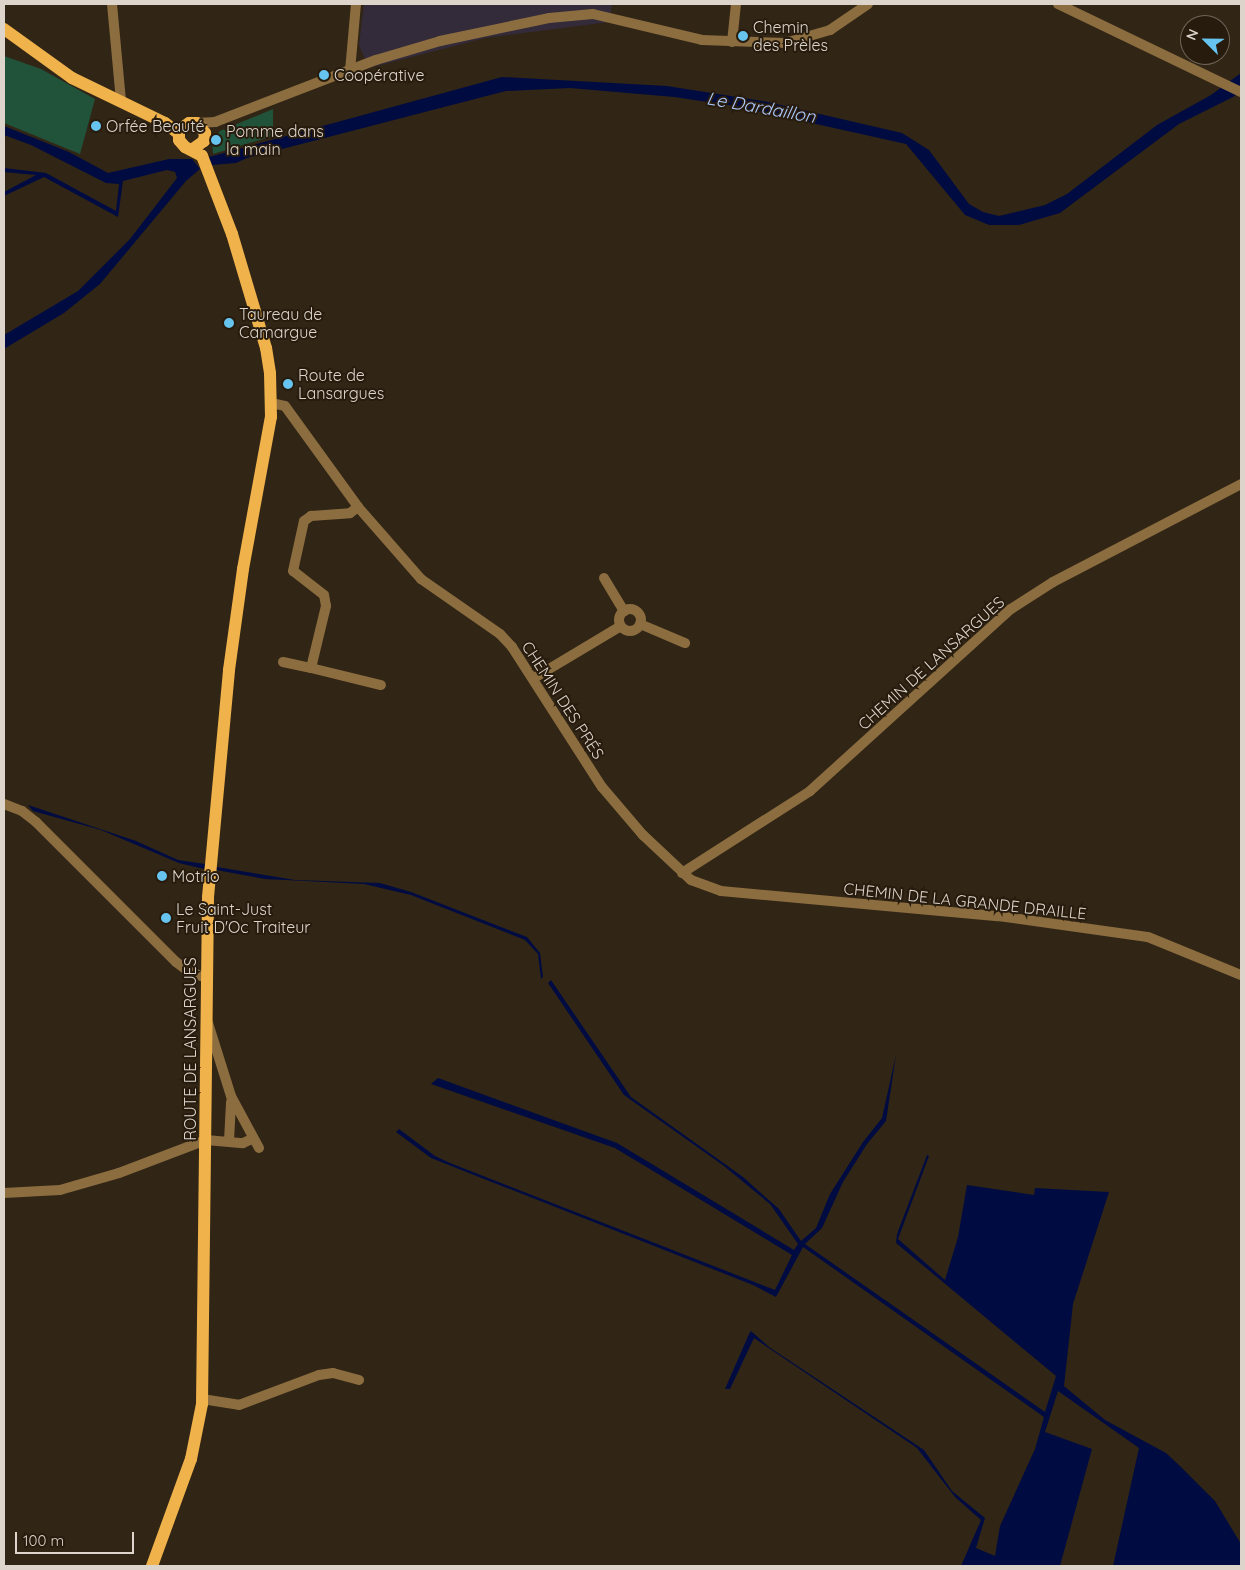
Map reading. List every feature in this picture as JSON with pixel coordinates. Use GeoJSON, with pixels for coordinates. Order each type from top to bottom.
{"type":"FeatureCollection","features":[{"type":"Feature","properties":{"kind":"main road"},"geometry":{"type":"LineString","coordinates":[[4,29],[50,64],[194,138]]}},
{"type":"Feature","properties":{"kind":"main road","name":"ROUTE DE LANSARGUES"},"geometry":{"type":"LineString","coordinates":[[152,1566],[193,1451],[202,1397],[208,897],[229,670],[243,569],[267,449],[271,403],[266,348],[232,234],[194,138]]}},
{"type":"Feature","properties":{"kind":"street"},"geometry":{"type":"LineString","coordinates":[[112,4],[121,101]]}},
{"type":"Feature","properties":{"kind":"street"},"geometry":{"type":"LineString","coordinates":[[350,71],[356,4]]}},
{"type":"Feature","properties":{"kind":"street"},"geometry":{"type":"LineString","coordinates":[[732,42],[736,4]]}},
{"type":"Feature","properties":{"kind":"street"},"geometry":{"type":"LineString","coordinates":[[194,138],[215,122],[350,71],[440,41],[574,15],[593,14],[702,40],[732,42],[800,41],[830,30],[868,4]]}},
{"type":"Feature","properties":{"kind":"street"},"geometry":{"type":"LineString","coordinates":[[1058,4],[1241,92]]}},
{"type":"Feature","properties":{"kind":"street"},"geometry":{"type":"LineString","coordinates":[[108,94],[119,85]]}},
{"type":"Feature","properties":{"kind":"street","name":"CHEMIN DES PRÉS"},"geometry":{"type":"LineString","coordinates":[[271,403],[285,406],[358,507],[421,579],[500,634],[534,678],[602,787],[622,813],[682,873]]}},
{"type":"Feature","properties":{"kind":"street","name":"CHEMIN DE LANSARGUES"},"geometry":{"type":"LineString","coordinates":[[682,873],[810,791],[1011,609],[1054,582],[1241,484]]}},
{"type":"Feature","properties":{"kind":"street"},"geometry":{"type":"LineString","coordinates":[[311,668],[326,601],[321,592],[293,571],[303,524],[311,516],[344,514],[358,507]]}},
{"type":"Feature","properties":{"kind":"street"},"geometry":{"type":"LineString","coordinates":[[604,578],[624,611]]}},
{"type":"Feature","properties":{"kind":"street"},"geometry":{"type":"LineString","coordinates":[[624,611],[637,612],[640,624]]}},
{"type":"Feature","properties":{"kind":"street"},"geometry":{"type":"LineString","coordinates":[[624,611],[619,620],[621,626],[633,631],[640,624]]}},
{"type":"Feature","properties":{"kind":"street"},"geometry":{"type":"LineString","coordinates":[[640,624],[685,643]]}},
{"type":"Feature","properties":{"kind":"street"},"geometry":{"type":"LineString","coordinates":[[534,678],[621,626]]}},
{"type":"Feature","properties":{"kind":"street"},"geometry":{"type":"LineString","coordinates":[[282,662],[381,685]]}},
{"type":"Feature","properties":{"kind":"street"},"geometry":{"type":"LineString","coordinates":[[4,804],[22,811],[36,822],[176,962],[193,974],[206,978]]}},
{"type":"Feature","properties":{"kind":"street","name":"CHEMIN DE LA GRANDE DRAILLE"},"geometry":{"type":"LineString","coordinates":[[682,873],[691,880],[721,891],[998,916],[1148,937],[1241,975]]}},
{"type":"Feature","properties":{"kind":"street"},"geometry":{"type":"LineString","coordinates":[[206,1019],[231,1096],[252,1139],[260,1148]]}},
{"type":"Feature","properties":{"kind":"street"},"geometry":{"type":"LineString","coordinates":[[229,1141],[231,1096]]}},
{"type":"Feature","properties":{"kind":"street"},"geometry":{"type":"LineString","coordinates":[[4,1192],[60,1190],[90,1182],[206,1140],[243,1143],[252,1139]]}},
{"type":"Feature","properties":{"kind":"street"},"geometry":{"type":"LineString","coordinates":[[202,1397],[239,1404],[319,1375],[333,1373],[359,1380]]}},
{"type":"Feature","properties":{"kind":"shaded area"},"geometry":{"type":"Polygon","coordinates":[[[364,4],[612,4],[609,22],[485,38],[369,68],[359,45],[364,4]]]}},
{"type":"Feature","properties":{"kind":"green space"},"geometry":{"type":"Polygon","coordinates":[[[4,56],[41,69],[95,99],[80,154],[4,123],[4,56]]]}},
{"type":"Feature","properties":{"kind":"green space"},"geometry":{"type":"Polygon","coordinates":[[[273,109],[273,136],[213,154],[212,141],[220,131],[273,109]]]}},
{"type":"Feature","properties":{"kind":"water","name":"Le Dardaillon"},"geometry":{"type":"Polygon","coordinates":[[[1241,73],[1241,91],[1233,97],[1179,124],[1060,213],[1019,225],[989,225],[965,215],[906,144],[735,106],[674,97],[570,88],[506,91],[247,158],[236,163],[212,165],[209,157],[502,77],[667,86],[768,102],[902,133],[929,150],[969,204],[983,212],[999,216],[1045,205],[1067,194],[1157,125],[1211,95],[1241,73]]]}},
{"type":"Feature","properties":{"kind":"water"},"geometry":{"type":"Polygon","coordinates":[[[4,126],[69,152],[108,173],[169,159],[192,159],[200,169],[186,181],[100,284],[64,313],[4,349],[4,335],[78,291],[130,239],[177,178],[175,172],[167,170],[123,181],[118,217],[44,177],[4,196],[4,192],[36,175],[4,172],[4,168],[46,173],[116,211],[119,184],[106,183],[31,145],[4,135],[4,126]]]}},
{"type":"Feature","properties":{"kind":"water"},"geometry":{"type":"Polygon","coordinates":[[[28,805],[136,841],[178,860],[205,864],[204,869],[179,863],[101,830],[33,811],[28,805]]]}},
{"type":"Feature","properties":{"kind":"water"},"geometry":{"type":"Polygon","coordinates":[[[217,867],[295,880],[380,883],[411,892],[527,937],[540,953],[543,977],[541,979],[538,954],[525,940],[411,895],[364,884],[265,879],[216,870],[217,867]]]}},
{"type":"Feature","properties":{"kind":"water"},"geometry":{"type":"Polygon","coordinates":[[[551,980],[631,1097],[743,1177],[779,1209],[801,1241],[816,1228],[830,1194],[863,1142],[882,1118],[896,1055],[886,1121],[867,1144],[843,1182],[822,1228],[805,1244],[1045,1412],[1056,1376],[896,1243],[897,1234],[927,1155],[929,1156],[898,1239],[945,1280],[958,1237],[967,1185],[1034,1195],[1035,1188],[1109,1192],[1073,1304],[1064,1386],[1105,1420],[1166,1453],[1215,1501],[1241,1544],[1241,1566],[1113,1566],[1139,1448],[1058,1391],[1045,1432],[1092,1449],[1060,1566],[961,1566],[981,1520],[955,1497],[917,1448],[754,1338],[730,1389],[725,1389],[749,1334],[751,1331],[769,1347],[924,1450],[952,1491],[985,1518],[976,1548],[995,1556],[1000,1526],[1035,1449],[1044,1417],[803,1247],[776,1297],[753,1285],[431,1158],[396,1132],[399,1129],[435,1156],[450,1163],[775,1290],[792,1255],[615,1148],[431,1084],[438,1078],[617,1143],[794,1250],[798,1244],[770,1204],[724,1166],[624,1095],[548,983],[551,980]]]}},
{"type":"Feature","properties":{"kind":"place","name":"Chemin des Prèles"},"geometry":{"type":"Point","coordinates":[743,36]}},
{"type":"Feature","properties":{"kind":"place","name":"Coopérative"},"geometry":{"type":"Point","coordinates":[324,75]}},
{"type":"Feature","properties":{"kind":"place","name":"Orfée Beauté"},"geometry":{"type":"Point","coordinates":[96,126]}},
{"type":"Feature","properties":{"kind":"place","name":"Pomme dans la main"},"geometry":{"type":"Point","coordinates":[216,140]}},
{"type":"Feature","properties":{"kind":"place","name":"Taureau de Camargue"},"geometry":{"type":"Point","coordinates":[229,323]}},
{"type":"Feature","properties":{"kind":"place","name":"Route de Lansargues"},"geometry":{"type":"Point","coordinates":[288,384]}},
{"type":"Feature","properties":{"kind":"place","name":"Motrio"},"geometry":{"type":"Point","coordinates":[162,876]}},
{"type":"Feature","properties":{"kind":"place","name":"Le Saint-Just Fruit D'Oc Traiteur"},"geometry":{"type":"Point","coordinates":[166,918]}}]}
